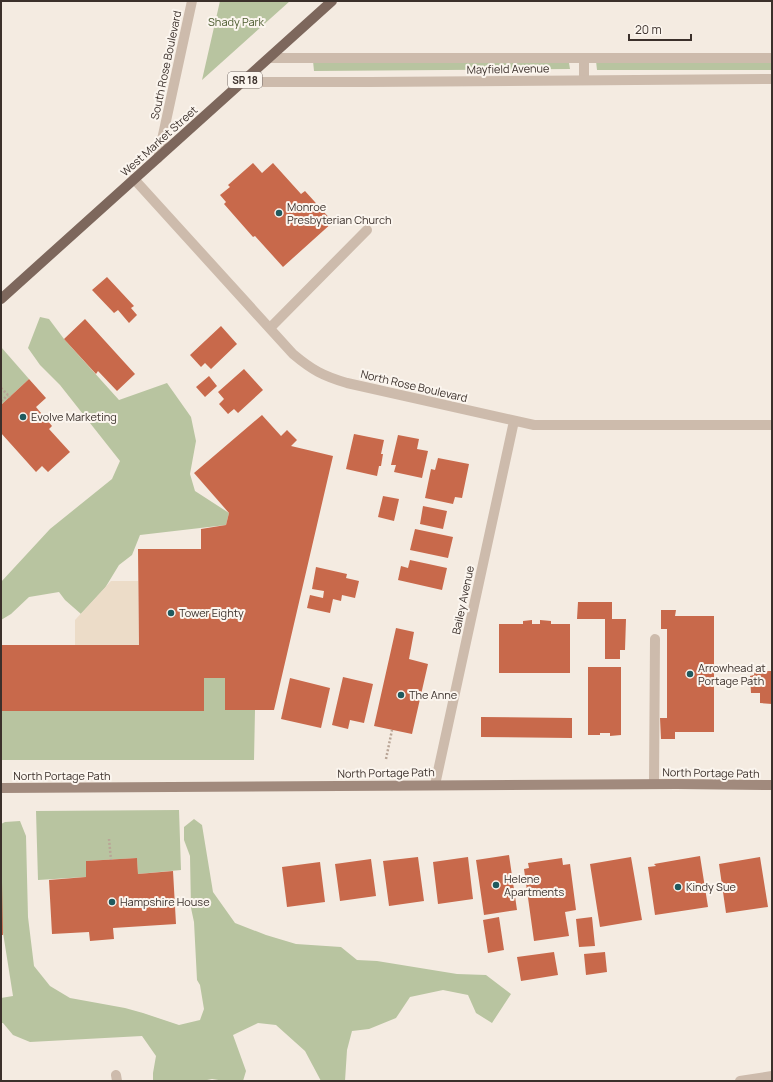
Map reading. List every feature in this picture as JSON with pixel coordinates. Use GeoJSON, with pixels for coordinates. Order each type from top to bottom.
{"type":"FeatureCollection","features":[{"type":"Feature","properties":{"kind":"main road","name":"West Market Street"},"geometry":{"type":"LineString","coordinates":[[1,299],[244,82],[332,1]]}},
{"type":"Feature","properties":{"kind":"main road","name":"North Portage Path"},"geometry":{"type":"LineString","coordinates":[[1,788],[654,784],[772,785]]}},
{"type":"Feature","properties":{"kind":"street","name":"South Rose Boulevard"},"geometry":{"type":"LineString","coordinates":[[158,158],[192,1]]}},
{"type":"Feature","properties":{"kind":"street","name":"Mayfield Avenue"},"geometry":{"type":"LineString","coordinates":[[270,58],[772,58]]}},
{"type":"Feature","properties":{"kind":"street"},"geometry":{"type":"LineString","coordinates":[[584,58],[584,80]]}},
{"type":"Feature","properties":{"kind":"street","name":"Mayfield Avenue"},"geometry":{"type":"LineString","coordinates":[[244,82],[772,79]]}},
{"type":"Feature","properties":{"kind":"street","name":"North Rose Boulevard"},"geometry":{"type":"LineString","coordinates":[[134,179],[293,354],[309,367],[328,378],[347,384],[514,422],[534,425],[772,425]]}},
{"type":"Feature","properties":{"kind":"street"},"geometry":{"type":"LineString","coordinates":[[270,328],[367,230]]}},
{"type":"Feature","properties":{"kind":"street","name":"Bailey Avenue"},"geometry":{"type":"LineString","coordinates":[[435,785],[514,422]]}},
{"type":"Feature","properties":{"kind":"street"},"geometry":{"type":"LineString","coordinates":[[654,784],[655,639]]}},
{"type":"Feature","properties":{"kind":"street"},"geometry":{"type":"LineString","coordinates":[[740,1081],[772,1076]]}},
{"type":"Feature","properties":{"kind":"path"},"geometry":{"type":"LineString","coordinates":[[1,388],[9,396],[1,401]]}},
{"type":"Feature","properties":{"kind":"path"},"geometry":{"type":"LineString","coordinates":[[386,759],[392,730]]}},
{"type":"Feature","properties":{"kind":"path"},"geometry":{"type":"LineString","coordinates":[[109,839],[111,860]]}},
{"type":"Feature","properties":{"kind":"green space","name":"Shady Park"},"geometry":{"type":"Polygon","coordinates":[[[220,1],[290,1],[202,80],[220,1]]]}},
{"type":"Feature","properties":{"kind":"green space"},"geometry":{"type":"Polygon","coordinates":[[[313,61],[569,63],[570,69],[314,71],[313,61]]]}},
{"type":"Feature","properties":{"kind":"green space"},"geometry":{"type":"Polygon","coordinates":[[[596,61],[772,62],[772,70],[597,70],[596,61]]]}},
{"type":"Feature","properties":{"kind":"green space"},"geometry":{"type":"Polygon","coordinates":[[[40,317],[49,319],[64,339],[119,400],[167,383],[191,417],[196,441],[190,474],[195,491],[229,513],[226,525],[140,535],[132,555],[119,565],[105,588],[81,614],[65,600],[59,592],[29,597],[11,614],[1,620],[1,582],[50,529],[112,479],[120,461],[60,385],[40,365],[28,348],[40,317]]]}},
{"type":"Feature","properties":{"kind":"green space"},"geometry":{"type":"Polygon","coordinates":[[[1,347],[29,379],[1,405],[1,347]]]}},
{"type":"Feature","properties":{"kind":"green space"},"geometry":{"type":"Polygon","coordinates":[[[204,678],[225,678],[225,710],[255,710],[254,760],[1,760],[1,711],[204,711],[204,678]]]}},
{"type":"Feature","properties":{"kind":"green space"},"geometry":{"type":"Polygon","coordinates":[[[179,810],[181,870],[138,874],[137,858],[86,861],[86,877],[38,880],[36,811],[179,810]]]}},
{"type":"Feature","properties":{"kind":"green space"},"geometry":{"type":"Polygon","coordinates":[[[194,819],[202,825],[213,892],[235,923],[266,935],[296,944],[341,947],[357,960],[377,961],[457,974],[486,975],[511,994],[492,1023],[476,1013],[468,995],[443,990],[410,997],[396,1018],[369,1029],[352,1031],[347,1050],[345,1081],[321,1081],[305,1051],[276,1025],[258,1023],[233,1035],[246,1071],[243,1081],[212,1079],[202,1081],[153,1081],[156,1056],[142,1036],[30,1042],[13,1035],[3,1023],[1,1023],[1,998],[13,996],[1,920],[1,824],[5,822],[20,821],[26,836],[28,917],[34,966],[50,986],[70,998],[125,1008],[179,1025],[200,1020],[204,1009],[200,985],[197,980],[194,922],[191,908],[190,856],[184,840],[184,827],[194,819]]]}},
{"type":"Feature","properties":{"kind":"shaded area"},"geometry":{"type":"Polygon","coordinates":[[[111,581],[138,581],[139,645],[75,645],[75,620],[111,581]]]}},
{"type":"Feature","properties":{"kind":"building","name":"Monroe Presbyterian Church"},"geometry":{"type":"Polygon","coordinates":[[[253,163],[262,173],[273,163],[301,194],[305,191],[333,222],[283,267],[255,236],[253,237],[224,204],[226,202],[220,195],[230,187],[228,185],[253,163]]]}},
{"type":"Feature","properties":{"kind":"building"},"geometry":{"type":"Polygon","coordinates":[[[107,277],[134,306],[131,308],[137,315],[129,323],[118,310],[114,313],[92,290],[107,277]]]}},
{"type":"Feature","properties":{"kind":"building"},"geometry":{"type":"Polygon","coordinates":[[[85,319],[135,374],[117,391],[98,371],[96,374],[64,339],[85,319]]]}},
{"type":"Feature","properties":{"kind":"building"},"geometry":{"type":"Polygon","coordinates":[[[221,326],[237,344],[211,369],[205,363],[201,367],[190,355],[221,326]]]}},
{"type":"Feature","properties":{"kind":"building"},"geometry":{"type":"Polygon","coordinates":[[[244,369],[263,390],[238,413],[234,409],[228,414],[219,404],[224,399],[218,392],[244,369]]]}},
{"type":"Feature","properties":{"kind":"building"},"geometry":{"type":"Polygon","coordinates":[[[209,376],[217,386],[205,397],[196,387],[209,376]]]}},
{"type":"Feature","properties":{"kind":"building","name":"Evolve Marketing"},"geometry":{"type":"Polygon","coordinates":[[[29,379],[46,398],[36,407],[52,426],[49,429],[70,452],[48,472],[42,466],[36,472],[1,433],[1,405],[29,379]]]}},
{"type":"Feature","properties":{"kind":"building"},"geometry":{"type":"Polygon","coordinates":[[[262,415],[281,436],[287,430],[297,440],[291,446],[333,456],[274,710],[225,710],[225,678],[204,678],[204,711],[1,711],[1,645],[139,645],[138,549],[201,549],[201,529],[226,525],[229,513],[194,473],[262,415]]]}},
{"type":"Feature","properties":{"kind":"building"},"geometry":{"type":"Polygon","coordinates":[[[354,434],[384,440],[381,454],[383,454],[381,466],[379,466],[377,476],[346,469],[354,434]]]}},
{"type":"Feature","properties":{"kind":"building"},"geometry":{"type":"Polygon","coordinates":[[[398,435],[419,439],[417,449],[428,451],[422,478],[394,472],[396,465],[391,465],[398,435]]]}},
{"type":"Feature","properties":{"kind":"building"},"geometry":{"type":"Polygon","coordinates":[[[438,458],[469,464],[462,498],[455,497],[453,504],[425,498],[431,469],[435,470],[438,458]]]}},
{"type":"Feature","properties":{"kind":"building"},"geometry":{"type":"Polygon","coordinates":[[[383,496],[399,499],[394,521],[378,517],[383,496]]]}},
{"type":"Feature","properties":{"kind":"building"},"geometry":{"type":"Polygon","coordinates":[[[423,506],[447,511],[443,529],[420,524],[423,506]]]}},
{"type":"Feature","properties":{"kind":"building"},"geometry":{"type":"Polygon","coordinates":[[[415,529],[453,537],[448,558],[410,550],[415,529]]]}},
{"type":"Feature","properties":{"kind":"building"},"geometry":{"type":"Polygon","coordinates":[[[410,560],[447,568],[442,590],[398,580],[401,566],[408,568],[410,560]]]}},
{"type":"Feature","properties":{"kind":"building"},"geometry":{"type":"Polygon","coordinates":[[[316,567],[347,574],[346,578],[359,581],[355,598],[342,595],[341,601],[333,599],[330,613],[307,608],[310,595],[323,598],[324,591],[312,589],[316,567]]]}},
{"type":"Feature","properties":{"kind":"building"},"geometry":{"type":"Polygon","coordinates":[[[578,602],[612,602],[612,619],[626,619],[625,650],[620,650],[620,659],[605,659],[605,619],[577,619],[578,602]]]}},
{"type":"Feature","properties":{"kind":"building","name":"Arrowhead at Portage Path"},"geometry":{"type":"Polygon","coordinates":[[[661,610],[676,610],[675,616],[714,616],[714,732],[675,732],[675,739],[661,739],[660,718],[667,718],[667,629],[661,629],[661,610]]]}},
{"type":"Feature","properties":{"kind":"building"},"geometry":{"type":"Polygon","coordinates":[[[532,620],[532,624],[540,624],[540,620],[551,621],[551,624],[570,624],[570,673],[499,673],[499,624],[523,624],[523,621],[532,620]]]}},
{"type":"Feature","properties":{"kind":"building","name":"The Anne"},"geometry":{"type":"Polygon","coordinates":[[[396,628],[414,632],[409,659],[428,664],[412,734],[374,726],[396,628]]]}},
{"type":"Feature","properties":{"kind":"building"},"geometry":{"type":"Polygon","coordinates":[[[588,667],[621,667],[621,735],[610,736],[610,733],[600,733],[600,735],[588,735],[588,667]]]}},
{"type":"Feature","properties":{"kind":"building"},"geometry":{"type":"Polygon","coordinates":[[[755,671],[771,671],[772,704],[760,703],[760,693],[751,693],[750,676],[754,675],[755,671]]]}},
{"type":"Feature","properties":{"kind":"building"},"geometry":{"type":"Polygon","coordinates":[[[343,677],[373,684],[364,723],[350,720],[348,729],[332,725],[343,677]]]}},
{"type":"Feature","properties":{"kind":"building"},"geometry":{"type":"Polygon","coordinates":[[[290,678],[330,688],[321,728],[281,719],[290,678]]]}},
{"type":"Feature","properties":{"kind":"building"},"geometry":{"type":"Polygon","coordinates":[[[481,717],[572,718],[572,738],[481,737],[481,717]]]}},
{"type":"Feature","properties":{"kind":"building","name":"Helene Apartments"},"geometry":{"type":"Polygon","coordinates":[[[509,855],[517,910],[484,915],[476,860],[509,855]]]}},
{"type":"Feature","properties":{"kind":"building","name":"Kindy Sue"},"geometry":{"type":"Polygon","coordinates":[[[700,856],[708,907],[655,915],[648,867],[656,866],[654,864],[700,856]]]}},
{"type":"Feature","properties":{"kind":"building"},"geometry":{"type":"Polygon","coordinates":[[[418,857],[424,901],[389,906],[383,861],[418,857]]]}},
{"type":"Feature","properties":{"kind":"building"},"geometry":{"type":"Polygon","coordinates":[[[468,857],[473,899],[438,904],[433,862],[468,857]]]}},
{"type":"Feature","properties":{"kind":"building"},"geometry":{"type":"Polygon","coordinates":[[[631,857],[642,920],[600,927],[590,864],[631,857]]]}},
{"type":"Feature","properties":{"kind":"building"},"geometry":{"type":"Polygon","coordinates":[[[760,857],[768,907],[726,913],[719,864],[760,857]]]}},
{"type":"Feature","properties":{"kind":"building","name":"Hampshire House"},"geometry":{"type":"Polygon","coordinates":[[[137,858],[138,874],[173,871],[176,924],[113,928],[114,939],[90,941],[89,932],[52,934],[49,880],[86,877],[86,861],[137,858]]]}},
{"type":"Feature","properties":{"kind":"building"},"geometry":{"type":"Polygon","coordinates":[[[562,858],[563,865],[570,864],[576,910],[565,912],[569,936],[534,941],[524,869],[529,868],[528,863],[562,858]]]}},
{"type":"Feature","properties":{"kind":"building"},"geometry":{"type":"Polygon","coordinates":[[[371,859],[376,896],[340,901],[335,864],[371,859]]]}},
{"type":"Feature","properties":{"kind":"building"},"geometry":{"type":"Polygon","coordinates":[[[320,862],[325,902],[287,907],[282,867],[320,862]]]}},
{"type":"Feature","properties":{"kind":"building"},"geometry":{"type":"Polygon","coordinates":[[[2,883],[3,935],[1,935],[2,883]]]}},
{"type":"Feature","properties":{"kind":"building"},"geometry":{"type":"Polygon","coordinates":[[[499,917],[504,950],[488,953],[483,920],[499,917]]]}},
{"type":"Feature","properties":{"kind":"building"},"geometry":{"type":"Polygon","coordinates":[[[592,917],[595,946],[579,947],[576,919],[592,917]]]}},
{"type":"Feature","properties":{"kind":"building"},"geometry":{"type":"Polygon","coordinates":[[[554,952],[558,975],[521,981],[517,957],[554,952]]]}},
{"type":"Feature","properties":{"kind":"building"},"geometry":{"type":"Polygon","coordinates":[[[605,952],[607,972],[586,975],[584,954],[605,952]]]}},
{"type":"Feature","properties":{"kind":"place","name":"Monroe Presbyterian Church"},"geometry":{"type":"Point","coordinates":[279,213]}},
{"type":"Feature","properties":{"kind":"place","name":"Evolve Marketing"},"geometry":{"type":"Point","coordinates":[23,417]}},
{"type":"Feature","properties":{"kind":"place","name":"Tower Eighty"},"geometry":{"type":"Point","coordinates":[171,613]}},
{"type":"Feature","properties":{"kind":"place","name":"Arrowhead at Portage Path"},"geometry":{"type":"Point","coordinates":[690,674]}},
{"type":"Feature","properties":{"kind":"place","name":"The Anne"},"geometry":{"type":"Point","coordinates":[401,695]}},
{"type":"Feature","properties":{"kind":"place","name":"Helene Apartments"},"geometry":{"type":"Point","coordinates":[496,885]}},
{"type":"Feature","properties":{"kind":"place","name":"Kindy Sue"},"geometry":{"type":"Point","coordinates":[678,887]}},
{"type":"Feature","properties":{"kind":"place","name":"Hampshire House"},"geometry":{"type":"Point","coordinates":[112,902]}}]}
